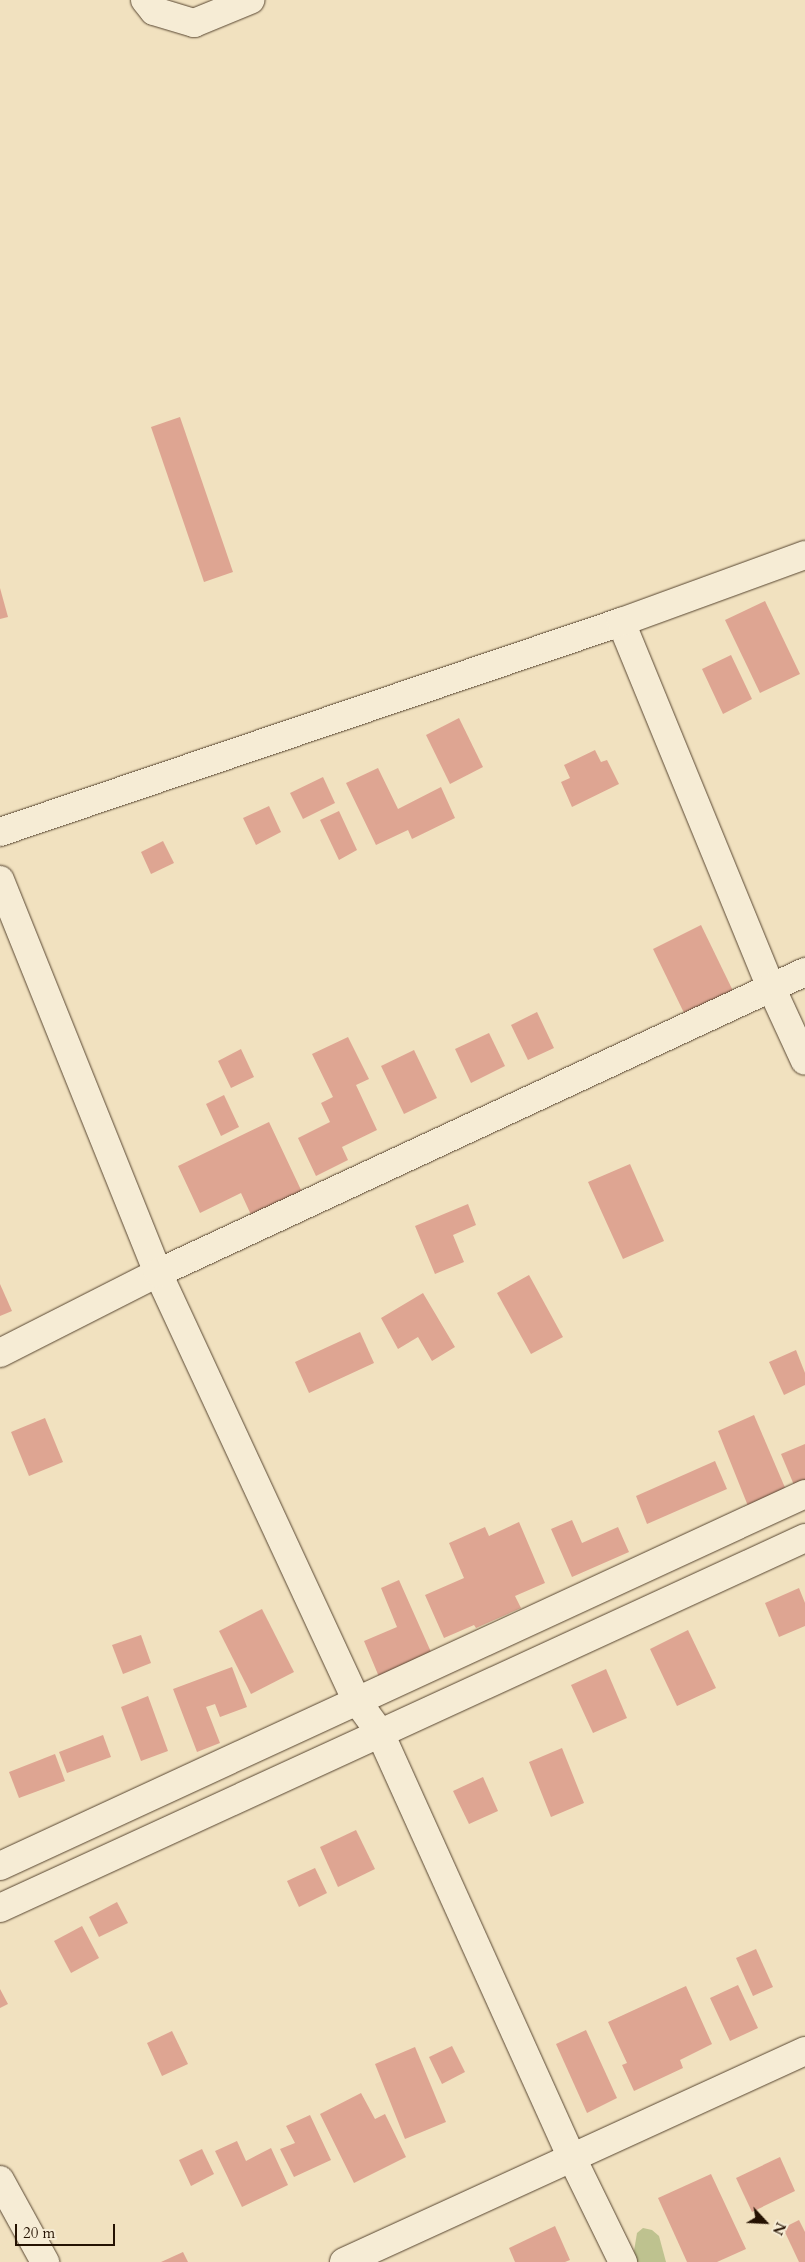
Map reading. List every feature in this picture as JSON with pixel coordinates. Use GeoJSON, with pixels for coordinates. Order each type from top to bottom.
{"type":"FeatureCollection","features":[{"type":"Feature","properties":{"kind":"street"},"geometry":{"type":"LineString","coordinates":[[145,0],[154,11],[194,23],[250,0]]}},
{"type":"Feature","properties":{"kind":"street"},"geometry":{"type":"LineString","coordinates":[[0,832],[621,622],[805,554]]}},
{"type":"Feature","properties":{"kind":"street"},"geometry":{"type":"LineString","coordinates":[[621,622],[771,987],[805,1060]]}},
{"type":"Feature","properties":{"kind":"street"},"geometry":{"type":"LineString","coordinates":[[0,880],[158,1273],[357,1701],[380,1733],[572,2158],[623,2262]]}},
{"type":"Feature","properties":{"kind":"street"},"geometry":{"type":"LineString","coordinates":[[0,1353],[158,1273],[805,972]]}},
{"type":"Feature","properties":{"kind":"street"},"geometry":{"type":"LineString","coordinates":[[0,1866],[805,1494]]}},
{"type":"Feature","properties":{"kind":"street"},"geometry":{"type":"LineString","coordinates":[[0,1908],[805,1538]]}},
{"type":"Feature","properties":{"kind":"street"},"geometry":{"type":"LineString","coordinates":[[344,2262],[805,2052]]}},
{"type":"Feature","properties":{"kind":"street"},"geometry":{"type":"LineString","coordinates":[[0,2180],[45,2262]]}},
{"type":"Feature","properties":{"kind":"green space"},"geometry":{"type":"Polygon","coordinates":[[[643,2228],[652,2230],[659,2236],[666,2262],[638,2262],[636,2260],[634,2251],[637,2233],[643,2228]]]}},
{"type":"Feature","properties":{"kind":"building"},"geometry":{"type":"Polygon","coordinates":[[[180,417],[233,572],[204,582],[151,427],[180,417]]]}},
{"type":"Feature","properties":{"kind":"building"},"geometry":{"type":"Polygon","coordinates":[[[0,588],[8,617],[0,619],[0,588]]]}},
{"type":"Feature","properties":{"kind":"building"},"geometry":{"type":"Polygon","coordinates":[[[765,601],[800,674],[760,693],[725,620],[765,601]]]}},
{"type":"Feature","properties":{"kind":"building"},"geometry":{"type":"Polygon","coordinates":[[[731,655],[752,699],[723,714],[702,669],[731,655]]]}},
{"type":"Feature","properties":{"kind":"building"},"geometry":{"type":"Polygon","coordinates":[[[459,718],[483,767],[450,784],[426,735],[459,718]]]}},
{"type":"Feature","properties":{"kind":"building"},"geometry":{"type":"Polygon","coordinates":[[[595,750],[601,762],[607,760],[619,784],[572,807],[561,782],[570,778],[564,765],[595,750]]]}},
{"type":"Feature","properties":{"kind":"building"},"geometry":{"type":"Polygon","coordinates":[[[378,768],[398,809],[441,787],[455,818],[412,839],[408,830],[376,845],[346,783],[378,768]]]}},
{"type":"Feature","properties":{"kind":"building"},"geometry":{"type":"Polygon","coordinates":[[[323,777],[335,803],[303,819],[290,793],[323,777]]]}},
{"type":"Feature","properties":{"kind":"building"},"geometry":{"type":"Polygon","coordinates":[[[269,806],[281,832],[256,845],[243,818],[269,806]]]}},
{"type":"Feature","properties":{"kind":"building"},"geometry":{"type":"Polygon","coordinates":[[[339,811],[357,850],[339,860],[320,820],[339,811]]]}},
{"type":"Feature","properties":{"kind":"building"},"geometry":{"type":"Polygon","coordinates":[[[163,841],[174,863],[151,874],[141,852],[163,841]]]}},
{"type":"Feature","properties":{"kind":"building"},"geometry":{"type":"Polygon","coordinates":[[[701,925],[735,995],[687,1019],[653,949],[701,925]]]}},
{"type":"Feature","properties":{"kind":"building"},"geometry":{"type":"Polygon","coordinates":[[[537,1012],[554,1048],[528,1060],[511,1025],[537,1012]]]}},
{"type":"Feature","properties":{"kind":"building"},"geometry":{"type":"Polygon","coordinates":[[[489,1033],[505,1066],[471,1083],[455,1049],[489,1033]]]}},
{"type":"Feature","properties":{"kind":"building"},"geometry":{"type":"Polygon","coordinates":[[[348,1037],[369,1079],[356,1085],[377,1130],[342,1147],[348,1160],[316,1176],[298,1138],[330,1122],[321,1103],[333,1097],[312,1054],[348,1037]]]}},
{"type":"Feature","properties":{"kind":"building"},"geometry":{"type":"Polygon","coordinates":[[[241,1049],[254,1077],[231,1088],[218,1061],[241,1049]]]}},
{"type":"Feature","properties":{"kind":"building"},"geometry":{"type":"Polygon","coordinates":[[[414,1050],[437,1098],[404,1114],[381,1066],[414,1050]]]}},
{"type":"Feature","properties":{"kind":"building"},"geometry":{"type":"Polygon","coordinates":[[[224,1095],[239,1127],[221,1136],[206,1104],[224,1095]]]}},
{"type":"Feature","properties":{"kind":"building"},"geometry":{"type":"Polygon","coordinates":[[[269,1122],[302,1192],[252,1217],[241,1193],[200,1213],[178,1166],[269,1122]]]}},
{"type":"Feature","properties":{"kind":"building"},"geometry":{"type":"Polygon","coordinates":[[[630,1164],[664,1241],[623,1259],[588,1182],[630,1164]]]}},
{"type":"Feature","properties":{"kind":"building"},"geometry":{"type":"Polygon","coordinates":[[[468,1204],[476,1225],[453,1235],[464,1262],[435,1274],[415,1226],[468,1204]]]}},
{"type":"Feature","properties":{"kind":"building"},"geometry":{"type":"Polygon","coordinates":[[[529,1275],[563,1337],[531,1354],[497,1293],[529,1275]]]}},
{"type":"Feature","properties":{"kind":"building"},"geometry":{"type":"Polygon","coordinates":[[[0,1284],[12,1311],[0,1316],[0,1284]]]}},
{"type":"Feature","properties":{"kind":"building"},"geometry":{"type":"Polygon","coordinates":[[[423,1293],[455,1347],[432,1361],[418,1337],[398,1349],[381,1318],[423,1293]]]}},
{"type":"Feature","properties":{"kind":"building"},"geometry":{"type":"Polygon","coordinates":[[[360,1332],[374,1363],[309,1393],[295,1362],[360,1332]]]}},
{"type":"Feature","properties":{"kind":"building"},"geometry":{"type":"Polygon","coordinates":[[[796,1350],[805,1373],[805,1385],[784,1395],[769,1362],[796,1350]]]}},
{"type":"Feature","properties":{"kind":"building"},"geometry":{"type":"Polygon","coordinates":[[[754,1415],[786,1490],[748,1506],[718,1431],[754,1415]]]}},
{"type":"Feature","properties":{"kind":"building"},"geometry":{"type":"Polygon","coordinates":[[[45,1418],[63,1462],[29,1476],[11,1432],[45,1418]]]}},
{"type":"Feature","properties":{"kind":"building"},"geometry":{"type":"Polygon","coordinates":[[[805,1444],[805,1480],[794,1485],[781,1454],[805,1444]]]}},
{"type":"Feature","properties":{"kind":"building"},"geometry":{"type":"Polygon","coordinates":[[[715,1461],[727,1489],[647,1524],[636,1496],[715,1461]]]}},
{"type":"Feature","properties":{"kind":"building"},"geometry":{"type":"Polygon","coordinates":[[[572,1520],[582,1543],[618,1527],[629,1552],[572,1577],[551,1529],[572,1520]]]}},
{"type":"Feature","properties":{"kind":"building"},"geometry":{"type":"Polygon","coordinates":[[[519,1522],[545,1583],[515,1596],[521,1608],[476,1628],[474,1625],[444,1638],[425,1595],[464,1578],[449,1543],[485,1527],[489,1536],[519,1522]]]}},
{"type":"Feature","properties":{"kind":"building"},"geometry":{"type":"Polygon","coordinates":[[[399,1580],[431,1652],[412,1661],[416,1670],[382,1684],[364,1641],[397,1627],[381,1588],[399,1580]]]}},
{"type":"Feature","properties":{"kind":"building"},"geometry":{"type":"Polygon","coordinates":[[[799,1588],[805,1603],[805,1626],[779,1637],[765,1603],[799,1588]]]}},
{"type":"Feature","properties":{"kind":"building"},"geometry":{"type":"Polygon","coordinates":[[[262,1609],[294,1672],[251,1694],[219,1631],[262,1609]]]}},
{"type":"Feature","properties":{"kind":"building"},"geometry":{"type":"Polygon","coordinates":[[[688,1630],[716,1688],[677,1706],[650,1649],[688,1630]]]}},
{"type":"Feature","properties":{"kind":"building"},"geometry":{"type":"Polygon","coordinates":[[[141,1635],[151,1663],[123,1674],[112,1645],[141,1635]]]}},
{"type":"Feature","properties":{"kind":"building"},"geometry":{"type":"Polygon","coordinates":[[[232,1667],[247,1707],[220,1717],[215,1704],[206,1707],[220,1743],[197,1752],[173,1689],[232,1667]]]}},
{"type":"Feature","properties":{"kind":"building"},"geometry":{"type":"Polygon","coordinates":[[[606,1669],[627,1718],[593,1733],[571,1685],[606,1669]]]}},
{"type":"Feature","properties":{"kind":"building"},"geometry":{"type":"Polygon","coordinates":[[[148,1696],[168,1751],[141,1761],[121,1707],[148,1696]]]}},
{"type":"Feature","properties":{"kind":"building"},"geometry":{"type":"Polygon","coordinates":[[[103,1735],[111,1757],[67,1773],[59,1752],[103,1735]]]}},
{"type":"Feature","properties":{"kind":"building"},"geometry":{"type":"Polygon","coordinates":[[[562,1748],[584,1803],[551,1817],[529,1762],[562,1748]]]}},
{"type":"Feature","properties":{"kind":"building"},"geometry":{"type":"Polygon","coordinates":[[[55,1754],[65,1781],[19,1798],[9,1772],[55,1754]]]}},
{"type":"Feature","properties":{"kind":"building"},"geometry":{"type":"Polygon","coordinates":[[[483,1777],[498,1811],[469,1824],[453,1791],[483,1777]]]}},
{"type":"Feature","properties":{"kind":"building"},"geometry":{"type":"Polygon","coordinates":[[[356,1830],[375,1869],[338,1887],[320,1847],[356,1830]]]}},
{"type":"Feature","properties":{"kind":"building"},"geometry":{"type":"Polygon","coordinates":[[[315,1868],[327,1893],[299,1907],[287,1881],[315,1868]]]}},
{"type":"Feature","properties":{"kind":"building"},"geometry":{"type":"Polygon","coordinates":[[[117,1902],[128,1923],[99,1937],[89,1917],[117,1902]]]}},
{"type":"Feature","properties":{"kind":"building"},"geometry":{"type":"Polygon","coordinates":[[[82,1926],[99,1958],[71,1973],[54,1941],[82,1926]]]}},
{"type":"Feature","properties":{"kind":"building"},"geometry":{"type":"Polygon","coordinates":[[[756,1949],[773,1987],[753,1996],[736,1958],[756,1949]]]}},
{"type":"Feature","properties":{"kind":"building"},"geometry":{"type":"Polygon","coordinates":[[[738,1985],[758,2028],[730,2041],[710,1998],[738,1985]]]}},
{"type":"Feature","properties":{"kind":"building"},"geometry":{"type":"Polygon","coordinates":[[[686,1986],[712,2044],[680,2060],[683,2068],[634,2091],[622,2065],[627,2063],[608,2022],[686,1986]]]}},
{"type":"Feature","properties":{"kind":"building"},"geometry":{"type":"Polygon","coordinates":[[[0,1989],[8,2004],[0,2008],[0,1989]]]}},
{"type":"Feature","properties":{"kind":"building"},"geometry":{"type":"Polygon","coordinates":[[[586,2030],[617,2098],[587,2113],[556,2044],[586,2030]]]}},
{"type":"Feature","properties":{"kind":"building"},"geometry":{"type":"Polygon","coordinates":[[[172,2031],[188,2064],[162,2076],[147,2043],[172,2031]]]}},
{"type":"Feature","properties":{"kind":"building"},"geometry":{"type":"Polygon","coordinates":[[[452,2046],[465,2072],[442,2084],[429,2057],[452,2046]]]}},
{"type":"Feature","properties":{"kind":"building"},"geometry":{"type":"Polygon","coordinates":[[[415,2047],[446,2122],[405,2139],[375,2064],[415,2047]]]}},
{"type":"Feature","properties":{"kind":"building"},"geometry":{"type":"Polygon","coordinates":[[[361,2093],[375,2119],[385,2114],[406,2157],[354,2183],[320,2114],[361,2093]]]}},
{"type":"Feature","properties":{"kind":"building"},"geometry":{"type":"Polygon","coordinates":[[[310,2115],[331,2160],[294,2177],[280,2149],[295,2143],[286,2126],[310,2115]]]}},
{"type":"Feature","properties":{"kind":"building"},"geometry":{"type":"Polygon","coordinates":[[[237,2141],[246,2161],[271,2148],[288,2185],[242,2207],[215,2151],[237,2141]]]}},
{"type":"Feature","properties":{"kind":"building"},"geometry":{"type":"Polygon","coordinates":[[[202,2149],[214,2174],[191,2186],[179,2160],[202,2149]]]}},
{"type":"Feature","properties":{"kind":"building"},"geometry":{"type":"Polygon","coordinates":[[[780,2157],[795,2191],[752,2212],[736,2178],[780,2157]]]}},
{"type":"Feature","properties":{"kind":"building"},"geometry":{"type":"Polygon","coordinates":[[[711,2174],[746,2249],[717,2262],[687,2262],[658,2198],[711,2174]]]}},
{"type":"Feature","properties":{"kind":"building"},"geometry":{"type":"Polygon","coordinates":[[[799,2220],[805,2232],[805,2262],[799,2262],[783,2228],[799,2220]]]}},
{"type":"Feature","properties":{"kind":"building"},"geometry":{"type":"Polygon","coordinates":[[[555,2226],[570,2260],[565,2262],[515,2262],[509,2248],[555,2226]]]}},
{"type":"Feature","properties":{"kind":"building"},"geometry":{"type":"Polygon","coordinates":[[[183,2252],[188,2262],[161,2262],[183,2252]]]}}]}
